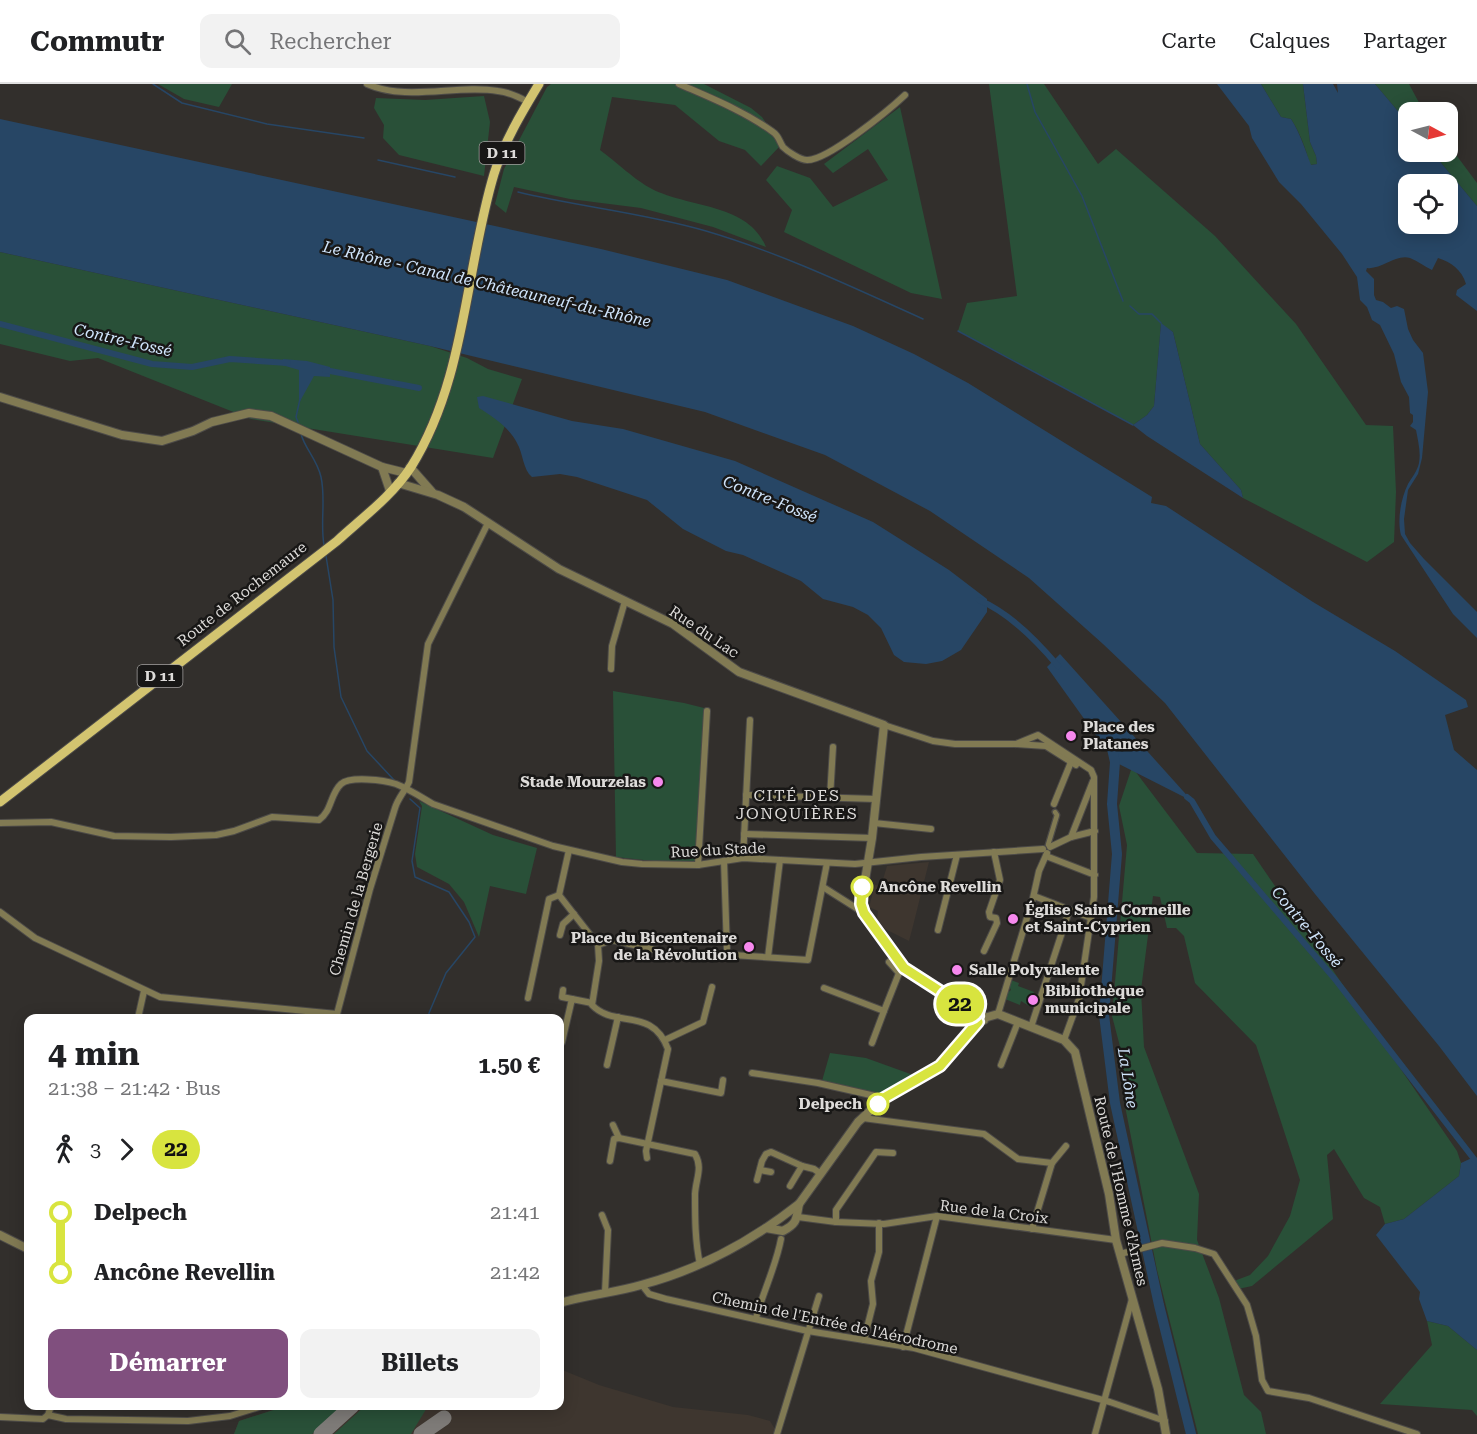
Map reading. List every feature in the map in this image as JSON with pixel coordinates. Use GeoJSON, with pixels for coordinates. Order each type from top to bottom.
{"type":"FeatureCollection","features":[{"type":"Feature","properties":{"kind":"main road","name":"D 11"},"geometry":{"type":"LineString","coordinates":[[528,102],[539,84]]}},
{"type":"Feature","properties":{"kind":"main road","name":"Route de Rochemaure"},"geometry":{"type":"LineString","coordinates":[[0,802],[337,541],[398,483],[408,470],[429,432],[452,369],[485,207],[504,148],[528,102]]}},
{"type":"Feature","properties":{"kind":"street"},"geometry":{"type":"LineString","coordinates":[[679,84],[722,103],[764,126],[777,134],[783,147],[803,160],[828,154],[905,95]]}},
{"type":"Feature","properties":{"kind":"street"},"geometry":{"type":"LineString","coordinates":[[370,85],[403,92],[497,91],[528,102]]}},
{"type":"Feature","properties":{"kind":"street"},"geometry":{"type":"LineString","coordinates":[[0,397],[122,435],[162,441],[212,422],[249,412],[270,416],[382,467],[408,470],[433,494]]}},
{"type":"Feature","properties":{"kind":"street"},"geometry":{"type":"LineString","coordinates":[[382,467],[390,491]]}},
{"type":"Feature","properties":{"kind":"street","name":"Rue du Lac"},"geometry":{"type":"LineString","coordinates":[[398,483],[464,507],[559,569],[674,624],[739,672],[933,741],[955,744],[1016,744]]}},
{"type":"Feature","properties":{"kind":"street","name":"Chemin de la Bergerie"},"geometry":{"type":"LineString","coordinates":[[339,1014],[394,808],[410,782],[428,644],[488,523]]}},
{"type":"Feature","properties":{"kind":"street"},"geometry":{"type":"LineString","coordinates":[[611,669],[612,646],[625,601]]}},
{"type":"Feature","properties":{"kind":"street"},"geometry":{"type":"LineString","coordinates":[[698,865],[707,711]]}},
{"type":"Feature","properties":{"kind":"street"},"geometry":{"type":"LineString","coordinates":[[743,858],[750,720]]}},
{"type":"Feature","properties":{"kind":"street"},"geometry":{"type":"LineString","coordinates":[[884,725],[874,823],[861,904],[864,913],[902,970]]}},
{"type":"Feature","properties":{"kind":"street"},"geometry":{"type":"LineString","coordinates":[[564,1302],[582,1296],[642,1285],[700,1264],[766,1228],[778,1228],[795,1222],[799,1204],[845,1138],[863,1118],[884,1098],[940,1066],[980,1019],[998,1014],[1064,1040],[1079,999],[1091,918],[1095,875],[1094,777],[1090,770],[1038,735],[1016,744]]}},
{"type":"Feature","properties":{"kind":"street"},"geometry":{"type":"LineString","coordinates":[[1016,744],[1046,746],[1094,777]]}},
{"type":"Feature","properties":{"kind":"street"},"geometry":{"type":"LineString","coordinates":[[830,798],[833,747]]}},
{"type":"Feature","properties":{"kind":"street"},"geometry":{"type":"LineString","coordinates":[[998,1014],[1055,823],[1057,815],[1054,808],[1071,762]]}},
{"type":"Feature","properties":{"kind":"street"},"geometry":{"type":"LineString","coordinates":[[1071,837],[1094,777]]}},
{"type":"Feature","properties":{"kind":"street","name":"Rue du Stade"},"geometry":{"type":"LineString","coordinates":[[0,823],[51,822],[114,836],[216,835],[272,817],[320,820],[327,812],[337,789],[346,781],[379,781],[395,784],[416,793],[433,804],[553,846],[622,862],[698,865],[743,858],[868,863],[994,852],[1047,850],[1071,837],[1095,831]]}},
{"type":"Feature","properties":{"kind":"street"},"geometry":{"type":"LineString","coordinates":[[746,795],[876,800]]}},
{"type":"Feature","properties":{"kind":"street"},"geometry":{"type":"LineString","coordinates":[[874,823],[932,829]]}},
{"type":"Feature","properties":{"kind":"street"},"geometry":{"type":"LineString","coordinates":[[744,834],[872,838]]}},
{"type":"Feature","properties":{"kind":"street"},"geometry":{"type":"LineString","coordinates":[[559,895],[569,850]]}},
{"type":"Feature","properties":{"kind":"street"},"geometry":{"type":"LineString","coordinates":[[1047,850],[1095,875]]}},
{"type":"Feature","properties":{"kind":"street"},"geometry":{"type":"LineString","coordinates":[[984,951],[997,923],[996,918],[990,917],[989,912],[1000,880],[994,852]]}},
{"type":"Feature","properties":{"kind":"street"},"geometry":{"type":"LineString","coordinates":[[938,930],[957,855]]}},
{"type":"Feature","properties":{"kind":"street"},"geometry":{"type":"LineString","coordinates":[[768,957],[780,860]]}},
{"type":"Feature","properties":{"kind":"street"},"geometry":{"type":"LineString","coordinates":[[724,861],[727,951],[732,955],[808,960],[827,863]]}},
{"type":"Feature","properties":{"kind":"street"},"geometry":{"type":"LineString","coordinates":[[823,887],[864,913]]}},
{"type":"Feature","properties":{"kind":"street"},"geometry":{"type":"LineString","coordinates":[[559,895],[598,945],[599,961],[592,1003],[598,1012],[651,1024],[665,1040],[668,1049],[647,1144],[647,1158]]}},
{"type":"Feature","properties":{"kind":"street"},"geometry":{"type":"LineString","coordinates":[[528,998],[549,899],[559,895]]}},
{"type":"Feature","properties":{"kind":"street"},"geometry":{"type":"LineString","coordinates":[[1034,896],[1091,918]]}},
{"type":"Feature","properties":{"kind":"street"},"geometry":{"type":"LineString","coordinates":[[1031,1027],[1069,910]]}},
{"type":"Feature","properties":{"kind":"street"},"geometry":{"type":"LineString","coordinates":[[0,912],[35,938],[160,998],[318,1014]]}},
{"type":"Feature","properties":{"kind":"street"},"geometry":{"type":"LineString","coordinates":[[560,935],[563,924],[574,914]]}},
{"type":"Feature","properties":{"kind":"street"},"geometry":{"type":"LineString","coordinates":[[598,945],[612,940],[656,950]]}},
{"type":"Feature","properties":{"kind":"street"},"geometry":{"type":"LineString","coordinates":[[889,962],[972,1009],[980,1019]]}},
{"type":"Feature","properties":{"kind":"street"},"geometry":{"type":"LineString","coordinates":[[872,1043],[902,970]]}},
{"type":"Feature","properties":{"kind":"street"},"geometry":{"type":"LineString","coordinates":[[665,1040],[704,1022],[712,987]]}},
{"type":"Feature","properties":{"kind":"street"},"geometry":{"type":"LineString","coordinates":[[824,988],[884,1011]]}},
{"type":"Feature","properties":{"kind":"street"},"geometry":{"type":"LineString","coordinates":[[563,990],[562,997],[592,1003]]}},
{"type":"Feature","properties":{"kind":"street"},"geometry":{"type":"LineString","coordinates":[[139,1014],[144,991]]}},
{"type":"Feature","properties":{"kind":"street"},"geometry":{"type":"LineString","coordinates":[[564,1033],[572,999]]}},
{"type":"Feature","properties":{"kind":"street"},"geometry":{"type":"LineString","coordinates":[[607,1065],[618,1017]]}},
{"type":"Feature","properties":{"kind":"street"},"geometry":{"type":"LineString","coordinates":[[1001,1065],[1018,1022]]}},
{"type":"Feature","properties":{"kind":"street","name":"Route de l'Homme d'Armes"},"geometry":{"type":"LineString","coordinates":[[1064,1040],[1075,1052],[1109,1194],[1116,1240],[1165,1421],[1166,1434]]}},
{"type":"Feature","properties":{"kind":"street"},"geometry":{"type":"LineString","coordinates":[[752,1072],[818,1083],[884,1098]]}},
{"type":"Feature","properties":{"kind":"street"},"geometry":{"type":"LineString","coordinates":[[661,1081],[720,1093],[723,1080]]}},
{"type":"Feature","properties":{"kind":"street"},"geometry":{"type":"LineString","coordinates":[[863,1118],[984,1134],[1018,1159],[1052,1163]]}},
{"type":"Feature","properties":{"kind":"street"},"geometry":{"type":"LineString","coordinates":[[613,1125],[619,1138]]}},
{"type":"Feature","properties":{"kind":"street"},"geometry":{"type":"LineString","coordinates":[[610,1161],[614,1139],[619,1138],[695,1154],[700,1162],[695,1192],[697,1250],[700,1264]]}},
{"type":"Feature","properties":{"kind":"street"},"geometry":{"type":"LineString","coordinates":[[1032,1229],[1052,1163],[1066,1146]]}},
{"type":"Feature","properties":{"kind":"street"},"geometry":{"type":"LineString","coordinates":[[757,1180],[766,1154],[771,1152],[821,1174]]}},
{"type":"Feature","properties":{"kind":"street"},"geometry":{"type":"LineString","coordinates":[[836,1222],[836,1210],[876,1152],[892,1153]]}},
{"type":"Feature","properties":{"kind":"street"},"geometry":{"type":"LineString","coordinates":[[790,1186],[802,1166]]}},
{"type":"Feature","properties":{"kind":"street"},"geometry":{"type":"LineString","coordinates":[[760,1170],[771,1172]]}},
{"type":"Feature","properties":{"kind":"street"},"geometry":{"type":"LineString","coordinates":[[778,1228],[795,1214]]}},
{"type":"Feature","properties":{"kind":"street","name":"Rue de la Croix"},"geometry":{"type":"LineString","coordinates":[[795,1214],[836,1222],[879,1223],[937,1216],[1116,1240]]}},
{"type":"Feature","properties":{"kind":"street"},"geometry":{"type":"LineString","coordinates":[[602,1215],[608,1230],[605,1293]]}},
{"type":"Feature","properties":{"kind":"street"},"geometry":{"type":"LineString","coordinates":[[903,1347],[937,1216]]}},
{"type":"Feature","properties":{"kind":"street"},"geometry":{"type":"LineString","coordinates":[[864,1340],[873,1304],[871,1281],[879,1252],[879,1223]]}},
{"type":"Feature","properties":{"kind":"street"},"geometry":{"type":"LineString","coordinates":[[756,1318],[781,1239],[778,1228]]}},
{"type":"Feature","properties":{"kind":"street"},"geometry":{"type":"LineString","coordinates":[[0,1235],[24,1247]]}},
{"type":"Feature","properties":{"kind":"street"},"geometry":{"type":"LineString","coordinates":[[1120,1254],[1162,1243],[1208,1251],[1219,1259],[1247,1305],[1256,1336],[1262,1380],[1268,1391],[1308,1398],[1417,1434]]}},
{"type":"Feature","properties":{"kind":"street","name":"Chemin de l'Entrée de l'Aérodrome"},"geometry":{"type":"LineString","coordinates":[[642,1285],[649,1294],[655,1296],[808,1331],[903,1347],[1104,1400],[1165,1421]]}},
{"type":"Feature","properties":{"kind":"street"},"geometry":{"type":"LineString","coordinates":[[777,1434],[819,1296]]}},
{"type":"Feature","properties":{"kind":"street"},"geometry":{"type":"LineString","coordinates":[[1095,1434],[1132,1298]]}},
{"type":"Feature","properties":{"kind":"street"},"geometry":{"type":"LineString","coordinates":[[0,1417],[43,1419],[50,1410]]}},
{"type":"Feature","properties":{"kind":"street"},"geometry":{"type":"LineString","coordinates":[[48,1415],[66,1419],[188,1421],[230,1416],[249,1410]]}},
{"type":"Feature","properties":{"kind":"shaded area"},"geometry":{"type":"Polygon","coordinates":[[[929,862],[909,941],[885,929],[877,919],[878,911],[869,907],[875,885],[881,886],[887,866],[929,862]]]}},
{"type":"Feature","properties":{"kind":"shaded area"},"geometry":{"type":"Polygon","coordinates":[[[564,1371],[599,1385],[673,1407],[748,1415],[770,1421],[778,1434],[234,1434],[239,1421],[273,1410],[564,1410],[564,1371]]]}},
{"type":"Feature","properties":{"kind":"green space"},"geometry":{"type":"Polygon","coordinates":[[[158,84],[232,84],[219,107],[184,99],[158,84]]]}},
{"type":"Feature","properties":{"kind":"green space"},"geometry":{"type":"Polygon","coordinates":[[[551,84],[704,84],[751,108],[762,117],[779,147],[761,166],[745,150],[719,141],[675,105],[612,97],[600,150],[652,189],[732,214],[746,222],[766,247],[713,227],[641,208],[570,199],[514,187],[506,213],[495,204],[504,169],[547,87],[551,84]]]}},
{"type":"Feature","properties":{"kind":"green space"},"geometry":{"type":"Polygon","coordinates":[[[989,84],[1044,84],[1098,164],[1116,149],[1215,236],[1296,324],[1366,425],[1393,426],[1396,492],[1394,542],[1367,562],[1243,498],[1241,490],[1200,444],[1173,332],[1161,324],[1154,406],[1147,415],[1133,425],[958,331],[967,303],[1017,296],[989,84]]]}},
{"type":"Feature","properties":{"kind":"green space"},"geometry":{"type":"Polygon","coordinates":[[[1261,84],[1303,84],[1310,142],[1317,164],[1310,165],[1291,119],[1281,117],[1261,84]]]}},
{"type":"Feature","properties":{"kind":"green space"},"geometry":{"type":"Polygon","coordinates":[[[1375,84],[1409,84],[1419,102],[1398,102],[1398,111],[1375,84]]]}},
{"type":"Feature","properties":{"kind":"green space"},"geometry":{"type":"Polygon","coordinates":[[[484,96],[490,122],[484,176],[399,155],[383,138],[384,125],[374,108],[376,98],[425,100],[484,96]]]}},
{"type":"Feature","properties":{"kind":"green space"},"geometry":{"type":"Polygon","coordinates":[[[900,107],[942,299],[911,293],[784,232],[792,210],[766,180],[777,166],[810,178],[833,207],[888,180],[868,149],[833,173],[824,164],[900,107]]]}},
{"type":"Feature","properties":{"kind":"green space"},"geometry":{"type":"Polygon","coordinates":[[[1458,157],[1477,183],[1477,206],[1458,183],[1458,174],[1450,174],[1440,162],[1458,162],[1458,157]]]}},
{"type":"Feature","properties":{"kind":"green space"},"geometry":{"type":"Polygon","coordinates":[[[0,252],[430,346],[467,358],[488,369],[522,379],[493,458],[251,419],[98,358],[70,361],[0,344],[0,252]]]}},
{"type":"Feature","properties":{"kind":"green space","name":"Stade Mourzelas"},"geometry":{"type":"Polygon","coordinates":[[[613,691],[704,708],[701,861],[662,862],[616,857],[613,691]]]}},
{"type":"Feature","properties":{"kind":"green space"},"geometry":{"type":"Polygon","coordinates":[[[1132,767],[1197,853],[1253,854],[1457,1151],[1461,1163],[1459,1176],[1404,1219],[1385,1224],[1380,1207],[1364,1198],[1334,1149],[1327,1155],[1333,1219],[1252,1286],[1238,1289],[1234,1281],[1250,1275],[1268,1256],[1290,1216],[1300,1180],[1256,1045],[1195,983],[1184,936],[1176,928],[1167,928],[1160,897],[1153,896],[1141,990],[1144,1047],[1199,1194],[1197,1240],[1219,1298],[1244,1395],[1261,1412],[1266,1434],[1198,1434],[1157,1270],[1124,1101],[1123,1058],[1112,1016],[1127,845],[1119,806],[1132,767]]]}},
{"type":"Feature","properties":{"kind":"green space"},"geometry":{"type":"Polygon","coordinates":[[[419,801],[493,835],[537,848],[526,894],[490,886],[479,937],[464,902],[449,884],[417,867],[415,854],[422,806],[419,801]]]}},
{"type":"Feature","properties":{"kind":"green space"},"geometry":{"type":"Polygon","coordinates":[[[1011,980],[1019,983],[1018,986],[1034,992],[1029,1006],[1021,1001],[1020,1005],[1005,999],[1011,990],[1009,986],[1011,980]]]}},
{"type":"Feature","properties":{"kind":"green space"},"geometry":{"type":"Polygon","coordinates":[[[830,1053],[866,1058],[916,1076],[883,1096],[822,1081],[830,1053]]]}},
{"type":"Feature","properties":{"kind":"green space"},"geometry":{"type":"Polygon","coordinates":[[[1427,1321],[1448,1326],[1477,1350],[1477,1416],[1472,1410],[1380,1404],[1432,1345],[1427,1321]]]}},
{"type":"Feature","properties":{"kind":"green space"},"geometry":{"type":"Polygon","coordinates":[[[273,1410],[341,1410],[312,1434],[234,1434],[239,1421],[273,1410]]]}},
{"type":"Feature","properties":{"kind":"green space"},"geometry":{"type":"Polygon","coordinates":[[[361,1410],[426,1410],[411,1434],[334,1434],[361,1410]]]}},
{"type":"Feature","properties":{"kind":"water"},"geometry":{"type":"Polygon","coordinates":[[[1217,84],[1261,84],[1281,117],[1291,119],[1300,135],[1311,165],[1317,164],[1310,142],[1303,84],[1333,84],[1338,93],[1337,84],[1375,84],[1398,111],[1398,162],[1440,162],[1450,174],[1398,174],[1398,234],[1458,234],[1458,183],[1477,206],[1477,311],[1456,295],[1457,290],[1466,284],[1462,275],[1452,264],[1438,258],[1432,270],[1413,259],[1404,257],[1378,267],[1367,268],[1366,271],[1374,279],[1376,300],[1391,308],[1397,306],[1404,309],[1408,329],[1423,353],[1428,392],[1422,458],[1418,474],[1408,490],[1404,519],[1405,534],[1424,559],[1477,612],[1477,638],[1453,614],[1401,535],[1399,523],[1402,502],[1408,484],[1416,472],[1420,455],[1416,430],[1410,426],[1413,422],[1413,415],[1410,413],[1409,397],[1401,382],[1394,354],[1380,325],[1372,320],[1367,307],[1360,300],[1357,277],[1342,254],[1301,204],[1279,182],[1252,138],[1249,126],[1217,84]]]}},
{"type":"Feature","properties":{"kind":"water","name":"Le Rhône - Canal de Châteauneuf-du-Rhône"},"geometry":{"type":"Polygon","coordinates":[[[0,119],[601,249],[727,280],[853,326],[914,354],[968,383],[1152,497],[1151,503],[1166,506],[1313,602],[1395,651],[1466,700],[1468,707],[1445,715],[1454,750],[1477,770],[1477,1096],[1165,703],[1029,578],[930,511],[825,455],[705,412],[430,346],[0,252],[0,119]]]}},
{"type":"Feature","properties":{"kind":"water"},"geometry":{"type":"Polygon","coordinates":[[[1161,323],[1173,332],[1200,444],[1241,490],[1243,498],[1133,425],[1147,415],[1154,406],[1161,323]]]}},
{"type":"Feature","properties":{"kind":"water"},"geometry":{"type":"Polygon","coordinates":[[[283,359],[307,361],[330,367],[330,377],[314,376],[299,403],[299,370],[282,365],[283,359]]]}},
{"type":"Feature","properties":{"kind":"water"},"geometry":{"type":"Polygon","coordinates":[[[483,396],[572,421],[623,429],[735,461],[873,522],[949,570],[987,599],[987,612],[961,650],[942,661],[926,664],[904,662],[894,655],[881,628],[868,615],[853,607],[823,599],[801,581],[743,555],[726,551],[683,529],[647,500],[577,477],[560,474],[532,477],[510,432],[479,408],[477,397],[483,396]]]}},
{"type":"Feature","properties":{"kind":"water"},"geometry":{"type":"Polygon","coordinates":[[[1060,654],[1192,801],[1115,762],[1047,667],[1060,654]]]}},
{"type":"Feature","properties":{"kind":"water"},"geometry":{"type":"Polygon","coordinates":[[[1474,1157],[1477,1162],[1477,1350],[1448,1326],[1427,1321],[1419,1299],[1420,1292],[1376,1235],[1385,1224],[1404,1219],[1459,1176],[1461,1163],[1474,1157]]]}},
{"type":"Feature","properties":{"kind":"waterway"},"geometry":{"type":"LineString","coordinates":[[153,84],[182,103],[267,124],[364,138]]}},
{"type":"Feature","properties":{"kind":"waterway"},"geometry":{"type":"LineString","coordinates":[[1027,84],[1035,112],[1082,196],[1123,301]]}},
{"type":"Feature","properties":{"kind":"waterway"},"geometry":{"type":"LineString","coordinates":[[378,160],[455,177]]}},
{"type":"Feature","properties":{"kind":"waterway"},"geometry":{"type":"LineString","coordinates":[[518,192],[660,219],[706,231],[789,260],[923,319]]}},
{"type":"Feature","properties":{"kind":"waterway"},"geometry":{"type":"LineString","coordinates":[[1130,306],[1139,314],[1152,314],[1161,323]]}},
{"type":"Feature","properties":{"kind":"waterway","name":"Contre-Fossé"},"geometry":{"type":"LineString","coordinates":[[0,324],[152,364],[192,367],[230,359],[288,363]]}},
{"type":"Feature","properties":{"kind":"waterway"},"geometry":{"type":"LineString","coordinates":[[958,331],[1133,425]]}},
{"type":"Feature","properties":{"kind":"waterway","name":"Contre-Fossé"},"geometry":{"type":"LineString","coordinates":[[325,370],[419,388]]}},
{"type":"Feature","properties":{"kind":"waterway"},"geometry":{"type":"LineString","coordinates":[[298,422],[296,417],[300,399]]}},
{"type":"Feature","properties":{"kind":"waterway"},"geometry":{"type":"LineString","coordinates":[[301,434],[321,477],[324,545]]}},
{"type":"Feature","properties":{"kind":"waterway"},"geometry":{"type":"LineString","coordinates":[[326,556],[333,600],[334,647],[341,697],[367,751],[394,780]]}},
{"type":"Feature","properties":{"kind":"waterway","name":"Contre-Fossé"},"geometry":{"type":"LineString","coordinates":[[979,600],[1012,620],[1058,666]]}},
{"type":"Feature","properties":{"kind":"waterway","name":"La Lône"},"geometry":{"type":"LineString","coordinates":[[1112,749],[1115,762],[1112,804],[1117,854],[1104,1015],[1115,1103],[1159,1305],[1191,1434]]}},
{"type":"Feature","properties":{"kind":"waterway","name":"Contre-Fossé"},"geometry":{"type":"LineString","coordinates":[[1187,797],[1192,801],[1213,837],[1334,978],[1477,1163]]}},
{"type":"Feature","properties":{"kind":"waterway"},"geometry":{"type":"LineString","coordinates":[[410,799],[420,808],[412,861],[415,877],[449,892],[469,922],[475,937],[446,973],[429,1014]]}},
{"type":"Feature","properties":{"kind":"taxiway"},"geometry":{"type":"LineString","coordinates":[[321,1434],[348,1410]]}},
{"type":"Feature","properties":{"kind":"taxiway"},"geometry":{"type":"LineString","coordinates":[[421,1434],[444,1418]]}},
{"type":"Feature","properties":{"kind":"bus line","name":"22"},"geometry":{"type":"LineString","coordinates":[[862,887],[860,896],[864,913],[904,968],[960,1004],[972,1009],[978,1016],[976,1020],[978,1022],[973,1030],[940,1066],[884,1098],[878,1104]]}},
{"type":"Feature","properties":{"kind":"place","name":"Place des Platanes"},"geometry":{"type":"Point","coordinates":[1071,736]}},
{"type":"Feature","properties":{"kind":"place","name":"Stade Mourzelas"},"geometry":{"type":"Point","coordinates":[658,782]}},
{"type":"Feature","properties":{"kind":"place","name":"Ancône Revellin"},"geometry":{"type":"Point","coordinates":[862,887]}},
{"type":"Feature","properties":{"kind":"place","name":"Église Saint-Corneille et Saint-Cyprien"},"geometry":{"type":"Point","coordinates":[1013,919]}},
{"type":"Feature","properties":{"kind":"place","name":"Place du Bicentenaire de la Révolution"},"geometry":{"type":"Point","coordinates":[749,947]}},
{"type":"Feature","properties":{"kind":"place","name":"Salle Polyvalente"},"geometry":{"type":"Point","coordinates":[957,970]}},
{"type":"Feature","properties":{"kind":"place","name":"Bibliothèque municipale"},"geometry":{"type":"Point","coordinates":[1033,1000]}},
{"type":"Feature","properties":{"kind":"place","name":"Delpech"},"geometry":{"type":"Point","coordinates":[878,1104]}},
{"type":"Feature","properties":{"kind":"district","name":"CITÉ DES JONQUIÈRES"},"geometry":{"type":"Point","coordinates":[797,804]}}]}
